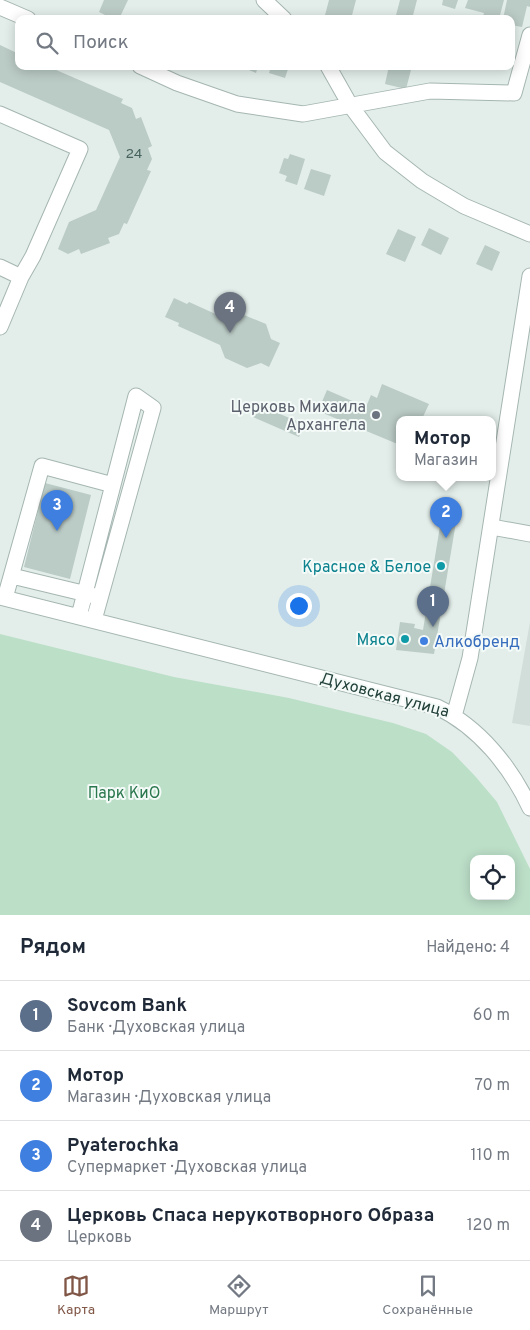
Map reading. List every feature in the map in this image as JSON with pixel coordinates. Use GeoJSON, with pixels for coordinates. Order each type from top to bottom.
{"type":"FeatureCollection","features":[{"type":"Feature","properties":{"kind":"street"},"geometry":{"type":"LineString","coordinates":[[264,0],[280,15]]}},
{"type":"Feature","properties":{"kind":"street"},"geometry":{"type":"LineString","coordinates":[[0,7],[19,15]]}},
{"type":"Feature","properties":{"kind":"street"},"geometry":{"type":"LineString","coordinates":[[149,70],[177,83],[237,104],[303,114],[430,91],[514,93],[530,35]]}},
{"type":"Feature","properties":{"kind":"street"},"geometry":{"type":"LineString","coordinates":[[330,70],[350,105],[385,152],[422,181],[464,206],[530,234]]}},
{"type":"Feature","properties":{"kind":"street"},"geometry":{"type":"LineString","coordinates":[[0,114],[80,149],[0,327]]}},
{"type":"Feature","properties":{"kind":"street"},"geometry":{"type":"LineString","coordinates":[[0,267],[21,277]]}},
{"type":"Feature","properties":{"kind":"street","name":"Духовская улица"},"geometry":{"type":"LineString","coordinates":[[3,598],[418,700],[437,706],[454,716],[470,658],[529,296],[530,276]]}},
{"type":"Feature","properties":{"kind":"street"},"geometry":{"type":"LineString","coordinates":[[136,396],[153,408],[100,598],[87,618],[85,594],[136,396]]}},
{"type":"Feature","properties":{"kind":"street"},"geometry":{"type":"LineString","coordinates":[[3,598],[12,576],[42,466],[113,485]]}},
{"type":"Feature","properties":{"kind":"street"},"geometry":{"type":"LineString","coordinates":[[492,527],[530,534]]}},
{"type":"Feature","properties":{"kind":"street"},"geometry":{"type":"LineString","coordinates":[[12,576],[100,598]]}},
{"type":"Feature","properties":{"kind":"street"},"geometry":{"type":"LineString","coordinates":[[454,716],[467,725],[500,760],[523,793],[530,808]]}},
{"type":"Feature","properties":{"kind":"shaded area"},"geometry":{"type":"Polygon","coordinates":[[[530,622],[530,726],[512,723],[530,622]]]}},
{"type":"Feature","properties":{"kind":"green space","name":"Парк КиО"},"geometry":{"type":"Polygon","coordinates":[[[0,634],[174,677],[289,698],[393,723],[426,734],[452,752],[497,802],[530,869],[530,915],[0,915],[0,634]]]}},
{"type":"Feature","properties":{"kind":"building"},"geometry":{"type":"Polygon","coordinates":[[[104,0],[128,0],[121,15],[105,15],[99,12],[104,0]]]}},
{"type":"Feature","properties":{"kind":"building"},"geometry":{"type":"Polygon","coordinates":[[[329,0],[356,0],[352,15],[325,15],[329,0]]]}},
{"type":"Feature","properties":{"kind":"building"},"geometry":{"type":"Polygon","coordinates":[[[400,0],[417,0],[413,15],[396,15],[400,0]]]}},
{"type":"Feature","properties":{"kind":"building"},"geometry":{"type":"Polygon","coordinates":[[[443,0],[458,0],[455,9],[442,5],[443,0]]]}},
{"type":"Feature","properties":{"kind":"building"},"geometry":{"type":"Polygon","coordinates":[[[468,0],[504,0],[500,15],[483,15],[484,13],[465,8],[468,0]]]}},
{"type":"Feature","properties":{"kind":"building"},"geometry":{"type":"Polygon","coordinates":[[[507,0],[530,0],[530,7],[527,6],[522,27],[515,26],[515,15],[504,15],[507,0]]]}},
{"type":"Feature","properties":{"kind":"building"},"geometry":{"type":"Polygon","coordinates":[[[0,45],[15,52],[15,70],[56,70],[123,99],[121,103],[132,108],[136,119],[141,117],[152,146],[148,148],[152,159],[147,170],[151,171],[127,224],[124,223],[119,234],[108,238],[110,243],[81,254],[79,249],[68,254],[58,249],[69,222],[96,210],[120,157],[109,130],[0,82],[0,45]]]}},
{"type":"Feature","properties":{"kind":"building"},"geometry":{"type":"Polygon","coordinates":[[[270,70],[288,70],[285,78],[269,73],[270,70]]]}},
{"type":"Feature","properties":{"kind":"building"},"geometry":{"type":"Polygon","coordinates":[[[388,70],[411,70],[406,89],[385,84],[388,70]]]}},
{"type":"Feature","properties":{"kind":"building"},"geometry":{"type":"Polygon","coordinates":[[[290,154],[305,159],[297,185],[285,181],[287,176],[279,173],[284,158],[288,159],[290,154]]]}},
{"type":"Feature","properties":{"kind":"building"},"geometry":{"type":"Polygon","coordinates":[[[311,169],[331,175],[324,196],[304,189],[311,169]]]}},
{"type":"Feature","properties":{"kind":"building"},"geometry":{"type":"Polygon","coordinates":[[[429,228],[449,238],[441,255],[421,245],[429,228]]]}},
{"type":"Feature","properties":{"kind":"building"},"geometry":{"type":"Polygon","coordinates":[[[398,229],[416,237],[405,262],[386,254],[398,229]]]}},
{"type":"Feature","properties":{"kind":"building"},"geometry":{"type":"Polygon","coordinates":[[[485,245],[500,252],[492,271],[476,264],[485,245]]]}},
{"type":"Feature","properties":{"kind":"building"},"geometry":{"type":"Polygon","coordinates":[[[174,298],[187,304],[189,302],[231,321],[244,315],[266,324],[271,339],[280,343],[269,367],[261,363],[247,368],[225,358],[220,345],[178,326],[179,323],[165,317],[174,298]]]}},
{"type":"Feature","properties":{"kind":"building","name":"Церковь Михаила Архангела"},"geometry":{"type":"Polygon","coordinates":[[[382,384],[429,404],[423,416],[396,416],[396,443],[318,411],[327,390],[366,407],[371,395],[377,398],[382,384]]]}},
{"type":"Feature","properties":{"kind":"building"},"geometry":{"type":"Polygon","coordinates":[[[258,405],[304,424],[299,437],[253,417],[258,405]]]}},
{"type":"Feature","properties":{"kind":"building"},"geometry":{"type":"Polygon","coordinates":[[[45,483],[91,495],[70,579],[24,567],[45,483]]]}},
{"type":"Feature","properties":{"kind":"building"},"geometry":{"type":"Polygon","coordinates":[[[442,514],[457,516],[434,654],[396,650],[400,622],[415,624],[414,628],[423,630],[442,514]]]}},
{"type":"Feature","properties":{"kind":"place","name":"Церковь Спаса нерукотворного Образа"},"geometry":{"type":"Point","coordinates":[230,333]}},
{"type":"Feature","properties":{"kind":"place","name":"Церковь Михаила Архангела"},"geometry":{"type":"Point","coordinates":[376,415]}},
{"type":"Feature","properties":{"kind":"place","name":"Pyaterochka"},"geometry":{"type":"Point","coordinates":[57,531]}},
{"type":"Feature","properties":{"kind":"place","name":"Мотор"},"geometry":{"type":"Point","coordinates":[446,538]}},
{"type":"Feature","properties":{"kind":"place","name":"Красное & Белое"},"geometry":{"type":"Point","coordinates":[441,566]}},
{"type":"Feature","properties":{"kind":"place","name":"Sovcom Bank"},"geometry":{"type":"Point","coordinates":[433,627]}},
{"type":"Feature","properties":{"kind":"place","name":"Мясо"},"geometry":{"type":"Point","coordinates":[405,639]}},
{"type":"Feature","properties":{"kind":"place","name":"Алкобренд"},"geometry":{"type":"Point","coordinates":[424,641]}}]}
